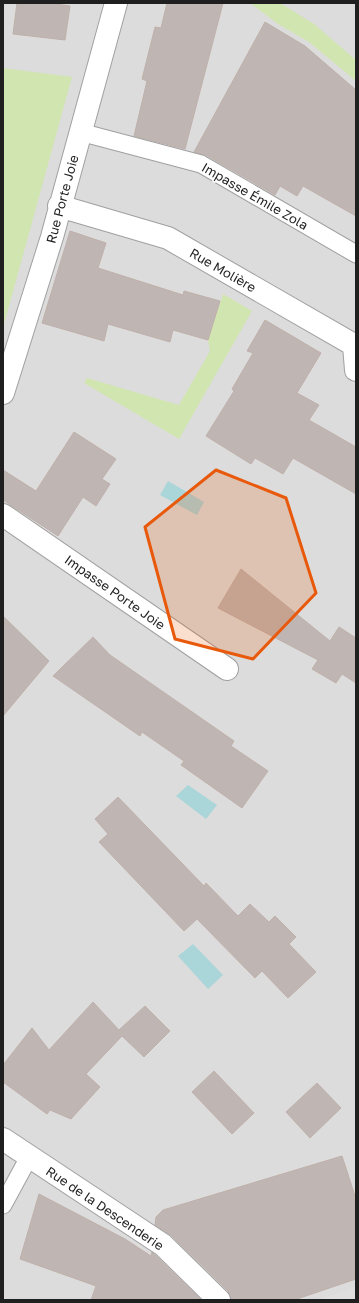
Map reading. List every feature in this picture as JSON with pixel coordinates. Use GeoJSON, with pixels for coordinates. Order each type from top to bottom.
{"type":"FeatureCollection","features":[{"type":"Feature","properties":{"kind":"street","name":"Rue Porte Joie"},"geometry":{"type":"LineString","coordinates":[[3,394],[52,236],[116,3]]}},
{"type":"Feature","properties":{"kind":"street","name":"Rue Molière"},"geometry":{"type":"LineString","coordinates":[[59,206],[168,238],[354,345],[356,370]]}},
{"type":"Feature","properties":{"kind":"street","name":"Impasse Porte Joie"},"geometry":{"type":"LineString","coordinates":[[3,515],[227,669]]}},
{"type":"Feature","properties":{"kind":"street","name":"Rue de la Descenderie"},"geometry":{"type":"LineString","coordinates":[[3,1140],[163,1245],[219,1300]]}},
{"type":"Feature","properties":{"kind":"lane","name":"Impasse Émile Zola"},"geometry":{"type":"LineString","coordinates":[[80,132],[201,164],[356,254]]}},
{"type":"Feature","properties":{"kind":"lane"},"geometry":{"type":"LineString","coordinates":[[3,1205],[29,1157]]}},
{"type":"Feature","properties":{"kind":"highlighted area"},"geometry":{"type":"Polygon","coordinates":[[[216,470],[286,498],[316,593],[253,659],[175,639],[145,527],[216,470]]]}},
{"type":"Feature","properties":{"kind":"shaded area"},"geometry":{"type":"Polygon","coordinates":[[[3,3],[356,3],[356,1300],[3,1300],[3,3]]]}},
{"type":"Feature","properties":{"kind":"shaded area"},"geometry":{"type":"Polygon","coordinates":[[[356,1287],[356,1300],[318,1300],[356,1287]]]}},
{"type":"Feature","properties":{"kind":"green space"},"geometry":{"type":"Polygon","coordinates":[[[250,3],[280,3],[314,24],[356,60],[356,81],[309,42],[278,24],[250,3]]]}},
{"type":"Feature","properties":{"kind":"green space"},"geometry":{"type":"Polygon","coordinates":[[[3,68],[72,77],[3,328],[3,68]]]}},
{"type":"Feature","properties":{"kind":"green space"},"geometry":{"type":"Polygon","coordinates":[[[223,294],[252,311],[179,439],[84,383],[87,378],[179,405],[210,351],[208,340],[223,294]]]}},
{"type":"Feature","properties":{"kind":"water"},"geometry":{"type":"Polygon","coordinates":[[[168,481],[204,502],[197,515],[160,495],[168,481]]]}},
{"type":"Feature","properties":{"kind":"water"},"geometry":{"type":"Polygon","coordinates":[[[188,785],[217,805],[206,819],[176,796],[188,785]]]}},
{"type":"Feature","properties":{"kind":"water"},"geometry":{"type":"Polygon","coordinates":[[[193,944],[223,975],[208,989],[178,956],[193,944]]]}},
{"type":"Feature","properties":{"kind":"building"},"geometry":{"type":"Polygon","coordinates":[[[17,3],[50,3],[70,6],[65,40],[13,34],[17,3]]]}},
{"type":"Feature","properties":{"kind":"building"},"geometry":{"type":"Polygon","coordinates":[[[167,3],[223,3],[185,149],[134,136],[147,81],[142,79],[155,27],[161,28],[167,3]]]}},
{"type":"Feature","properties":{"kind":"building"},"geometry":{"type":"Polygon","coordinates":[[[265,22],[305,46],[356,90],[356,216],[303,186],[297,196],[280,186],[275,195],[206,155],[194,152],[265,22]]]}},
{"type":"Feature","properties":{"kind":"building"},"geometry":{"type":"Polygon","coordinates":[[[70,231],[106,243],[98,268],[183,295],[184,291],[220,301],[208,340],[173,330],[170,342],[108,324],[104,341],[42,323],[70,231]]]}},
{"type":"Feature","properties":{"kind":"building"},"geometry":{"type":"Polygon","coordinates":[[[265,320],[321,353],[297,393],[319,405],[309,420],[356,447],[356,494],[293,458],[283,474],[255,458],[251,464],[206,436],[234,391],[232,389],[253,353],[247,351],[265,320]]]}},
{"type":"Feature","properties":{"kind":"building"},"geometry":{"type":"Polygon","coordinates":[[[74,432],[116,459],[102,479],[110,484],[96,506],[83,497],[58,536],[3,500],[3,470],[36,491],[74,432]]]}},
{"type":"Feature","properties":{"kind":"building"},"geometry":{"type":"Polygon","coordinates":[[[241,569],[330,641],[339,627],[356,638],[356,683],[342,674],[336,683],[312,669],[318,660],[218,608],[241,569]]]}},
{"type":"Feature","properties":{"kind":"building"},"geometry":{"type":"Polygon","coordinates":[[[3,616],[49,661],[3,716],[3,616]]]}},
{"type":"Feature","properties":{"kind":"building"},"geometry":{"type":"Polygon","coordinates":[[[93,637],[110,655],[234,741],[231,746],[268,771],[242,808],[181,765],[184,761],[142,732],[140,736],[53,676],[93,637]]]}},
{"type":"Feature","properties":{"kind":"building"},"geometry":{"type":"Polygon","coordinates":[[[118,797],[204,886],[206,883],[238,916],[250,904],[269,922],[275,916],[296,937],[289,944],[316,972],[288,998],[262,971],[255,978],[197,919],[184,931],[99,842],[108,834],[95,819],[118,797]]]}},
{"type":"Feature","properties":{"kind":"building"},"geometry":{"type":"Polygon","coordinates":[[[93,1002],[119,1030],[145,1006],[170,1031],[144,1057],[122,1036],[86,1074],[100,1087],[71,1119],[50,1110],[47,1114],[3,1082],[3,1065],[32,1028],[49,1050],[93,1002]]]}},
{"type":"Feature","properties":{"kind":"building"},"geometry":{"type":"Polygon","coordinates":[[[214,1071],[254,1113],[232,1134],[192,1092],[214,1071]]]}},
{"type":"Feature","properties":{"kind":"building"},"geometry":{"type":"Polygon","coordinates":[[[317,1083],[341,1108],[310,1138],[286,1112],[317,1083]]]}},
{"type":"Feature","properties":{"kind":"building"},"geometry":{"type":"Polygon","coordinates":[[[342,1156],[356,1199],[356,1279],[294,1300],[231,1300],[228,1291],[172,1236],[155,1225],[156,1217],[163,1210],[342,1156]]]}},
{"type":"Feature","properties":{"kind":"building"},"geometry":{"type":"Polygon","coordinates":[[[39,1194],[125,1239],[151,1256],[152,1252],[201,1300],[91,1300],[96,1286],[20,1259],[39,1194]]]}}]}
